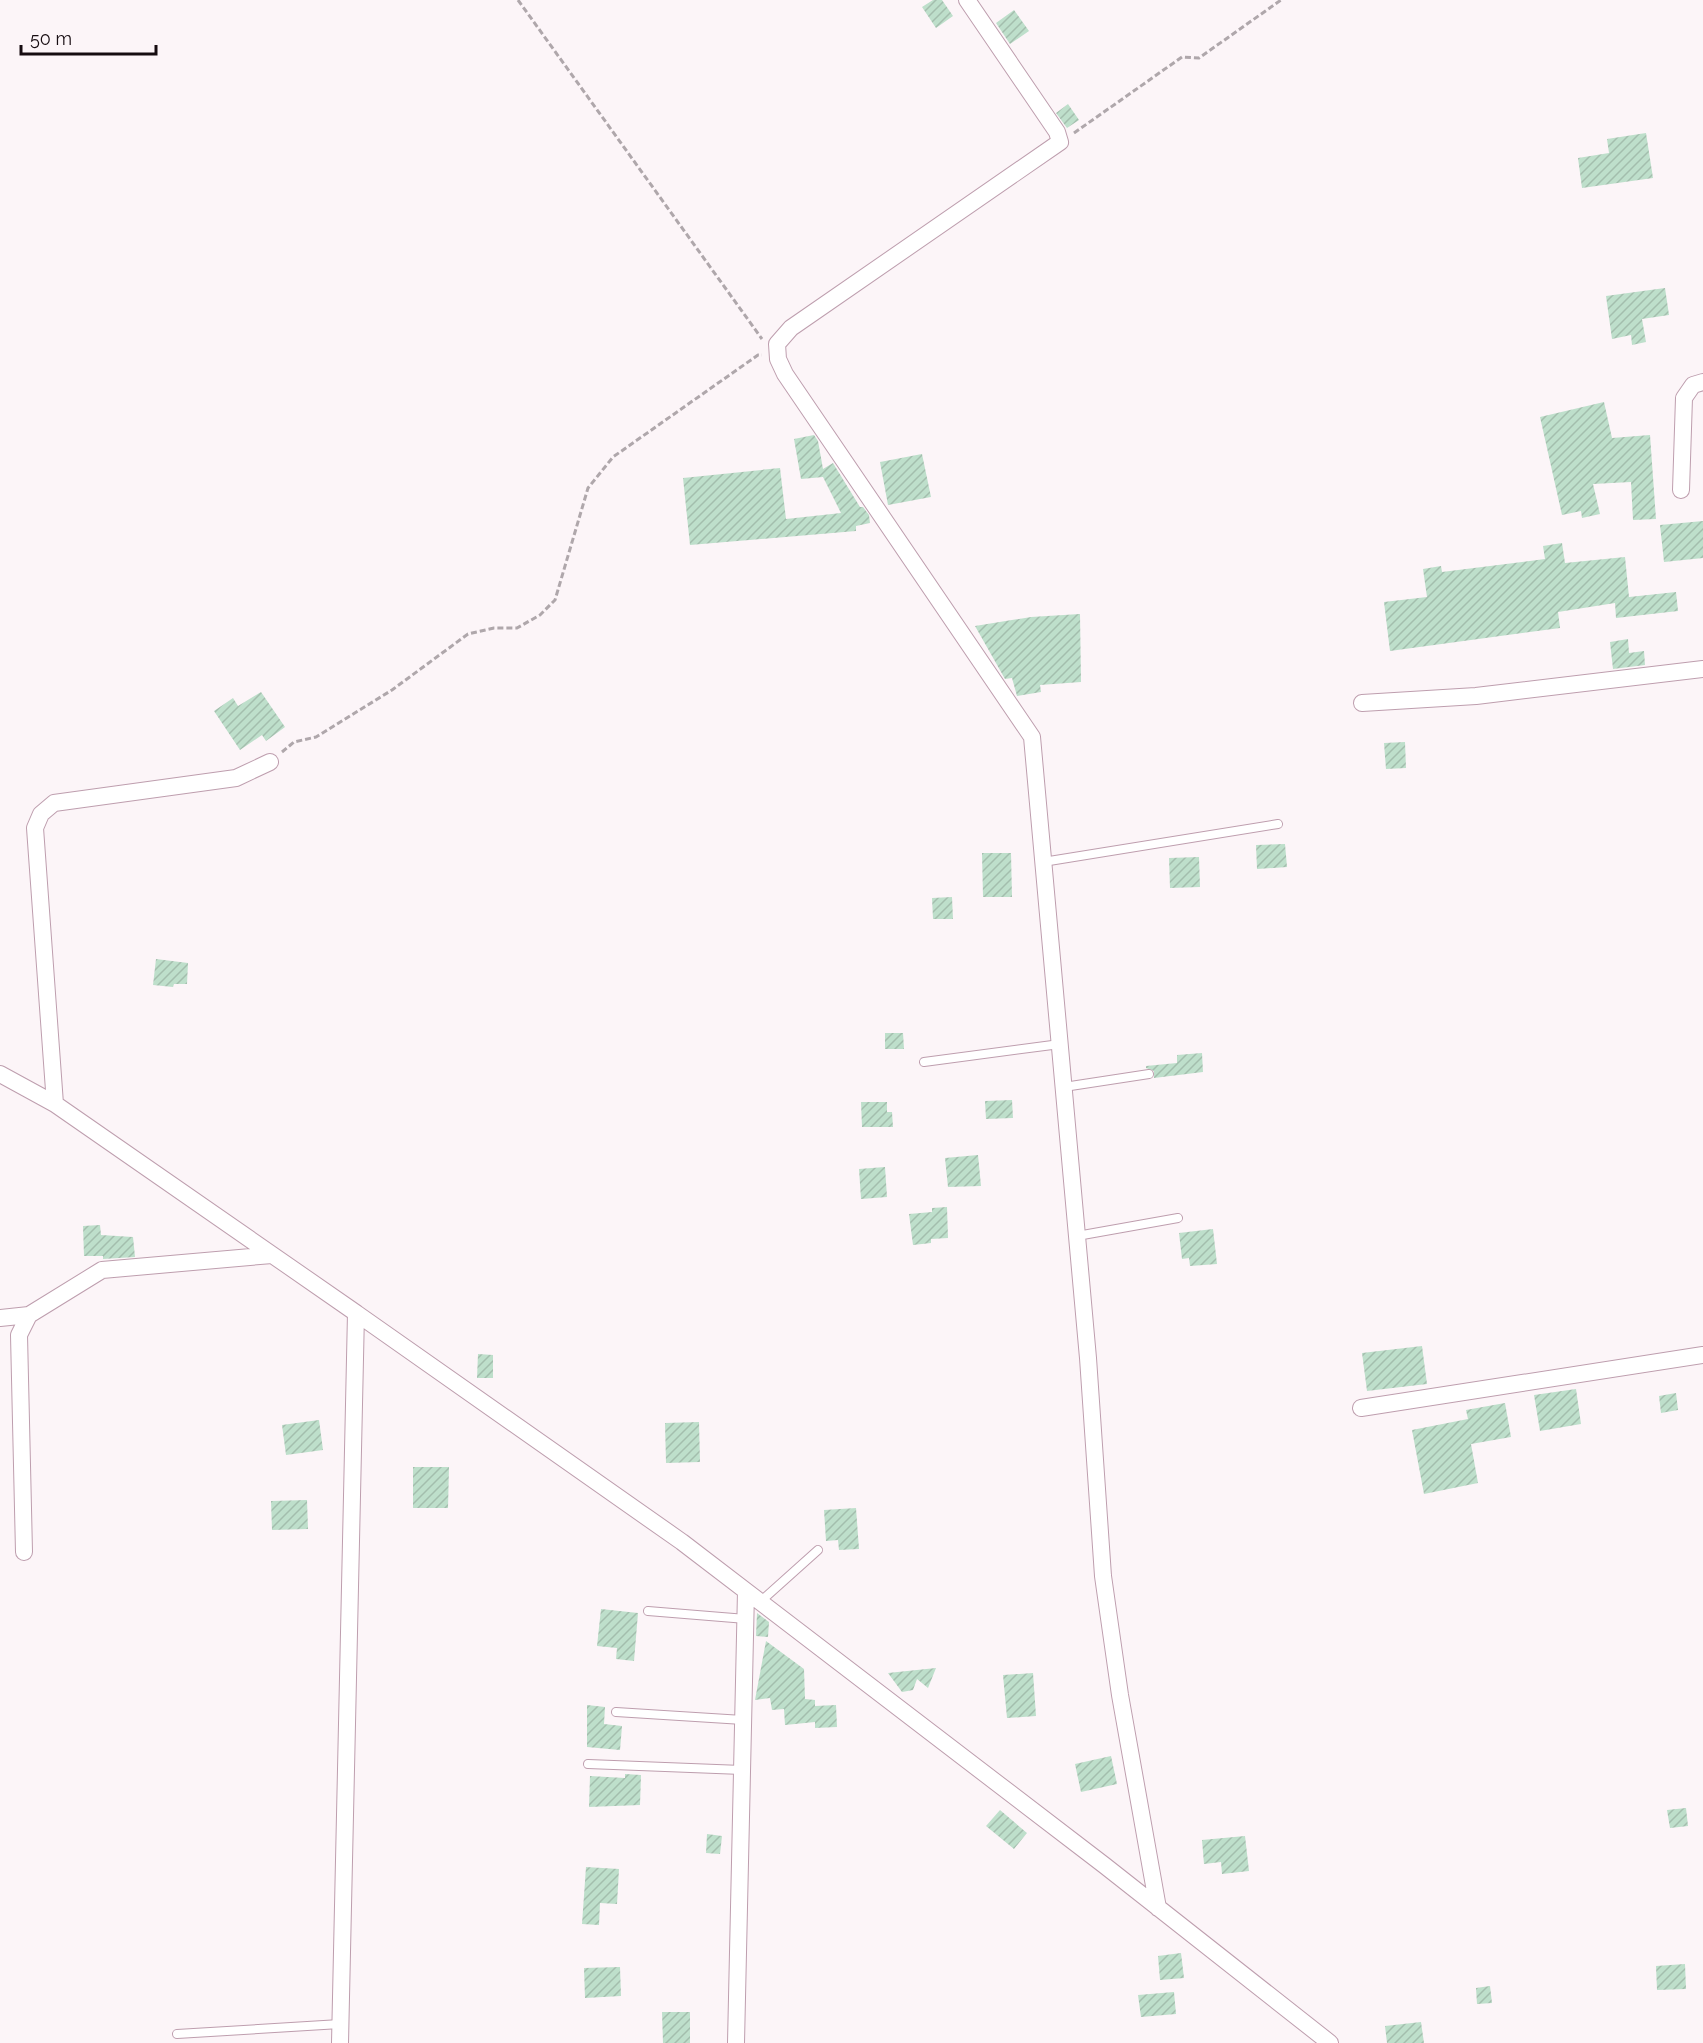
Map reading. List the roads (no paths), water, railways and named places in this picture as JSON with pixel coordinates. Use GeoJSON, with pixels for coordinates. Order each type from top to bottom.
{"type":"FeatureCollection","features":[{"type":"Feature","properties":{"kind":"street"},"geometry":{"type":"LineString","coordinates":[[967,0],[1057,132],[1060,142],[791,328],[777,344],[778,359],[785,374],[1032,737],[1077,1236],[1103,1576],[1120,1695],[1158,1908]]}},
{"type":"Feature","properties":{"kind":"street"},"geometry":{"type":"LineString","coordinates":[[1681,490],[1684,398],[1693,385],[1703,382]]}},
{"type":"Feature","properties":{"kind":"street"},"geometry":{"type":"LineString","coordinates":[[1362,703],[1476,696],[1703,669]]}},
{"type":"Feature","properties":{"kind":"street"},"geometry":{"type":"LineString","coordinates":[[55,1104],[35,828],[41,814],[54,802],[236,778],[270,762]]}},
{"type":"Feature","properties":{"kind":"street"},"geometry":{"type":"LineString","coordinates":[[0,1074],[55,1104],[682,1542],[1330,2043]]}},
{"type":"Feature","properties":{"kind":"street"},"geometry":{"type":"LineString","coordinates":[[0,1318],[29,1315],[102,1270],[272,1255]]}},
{"type":"Feature","properties":{"kind":"street"},"geometry":{"type":"LineString","coordinates":[[340,2043],[356,1313]]}},
{"type":"Feature","properties":{"kind":"street"},"geometry":{"type":"LineString","coordinates":[[24,1552],[19,1335],[29,1315]]}},
{"type":"Feature","properties":{"kind":"street"},"geometry":{"type":"LineString","coordinates":[[1360,1408],[1703,1355]]}},
{"type":"Feature","properties":{"kind":"street"},"geometry":{"type":"LineString","coordinates":[[736,2043],[746,1591]]}},
{"type":"Feature","properties":{"kind":"lane"},"geometry":{"type":"LineString","coordinates":[[1043,862],[1278,824]]}},
{"type":"Feature","properties":{"kind":"lane"},"geometry":{"type":"LineString","coordinates":[[924,1062],[1060,1044]]}},
{"type":"Feature","properties":{"kind":"lane"},"geometry":{"type":"LineString","coordinates":[[1064,1087],[1149,1074]]}},
{"type":"Feature","properties":{"kind":"lane"},"geometry":{"type":"LineString","coordinates":[[1077,1236],[1178,1218]]}},
{"type":"Feature","properties":{"kind":"lane"},"geometry":{"type":"LineString","coordinates":[[760,1602],[818,1550]]}},
{"type":"Feature","properties":{"kind":"lane"},"geometry":{"type":"LineString","coordinates":[[648,1611],[746,1619]]}},
{"type":"Feature","properties":{"kind":"lane"},"geometry":{"type":"LineString","coordinates":[[616,1712],[743,1720]]}},
{"type":"Feature","properties":{"kind":"lane"},"geometry":{"type":"LineString","coordinates":[[588,1764],[742,1770]]}},
{"type":"Feature","properties":{"kind":"lane"},"geometry":{"type":"LineString","coordinates":[[177,2034],[340,2024]]}}]}
